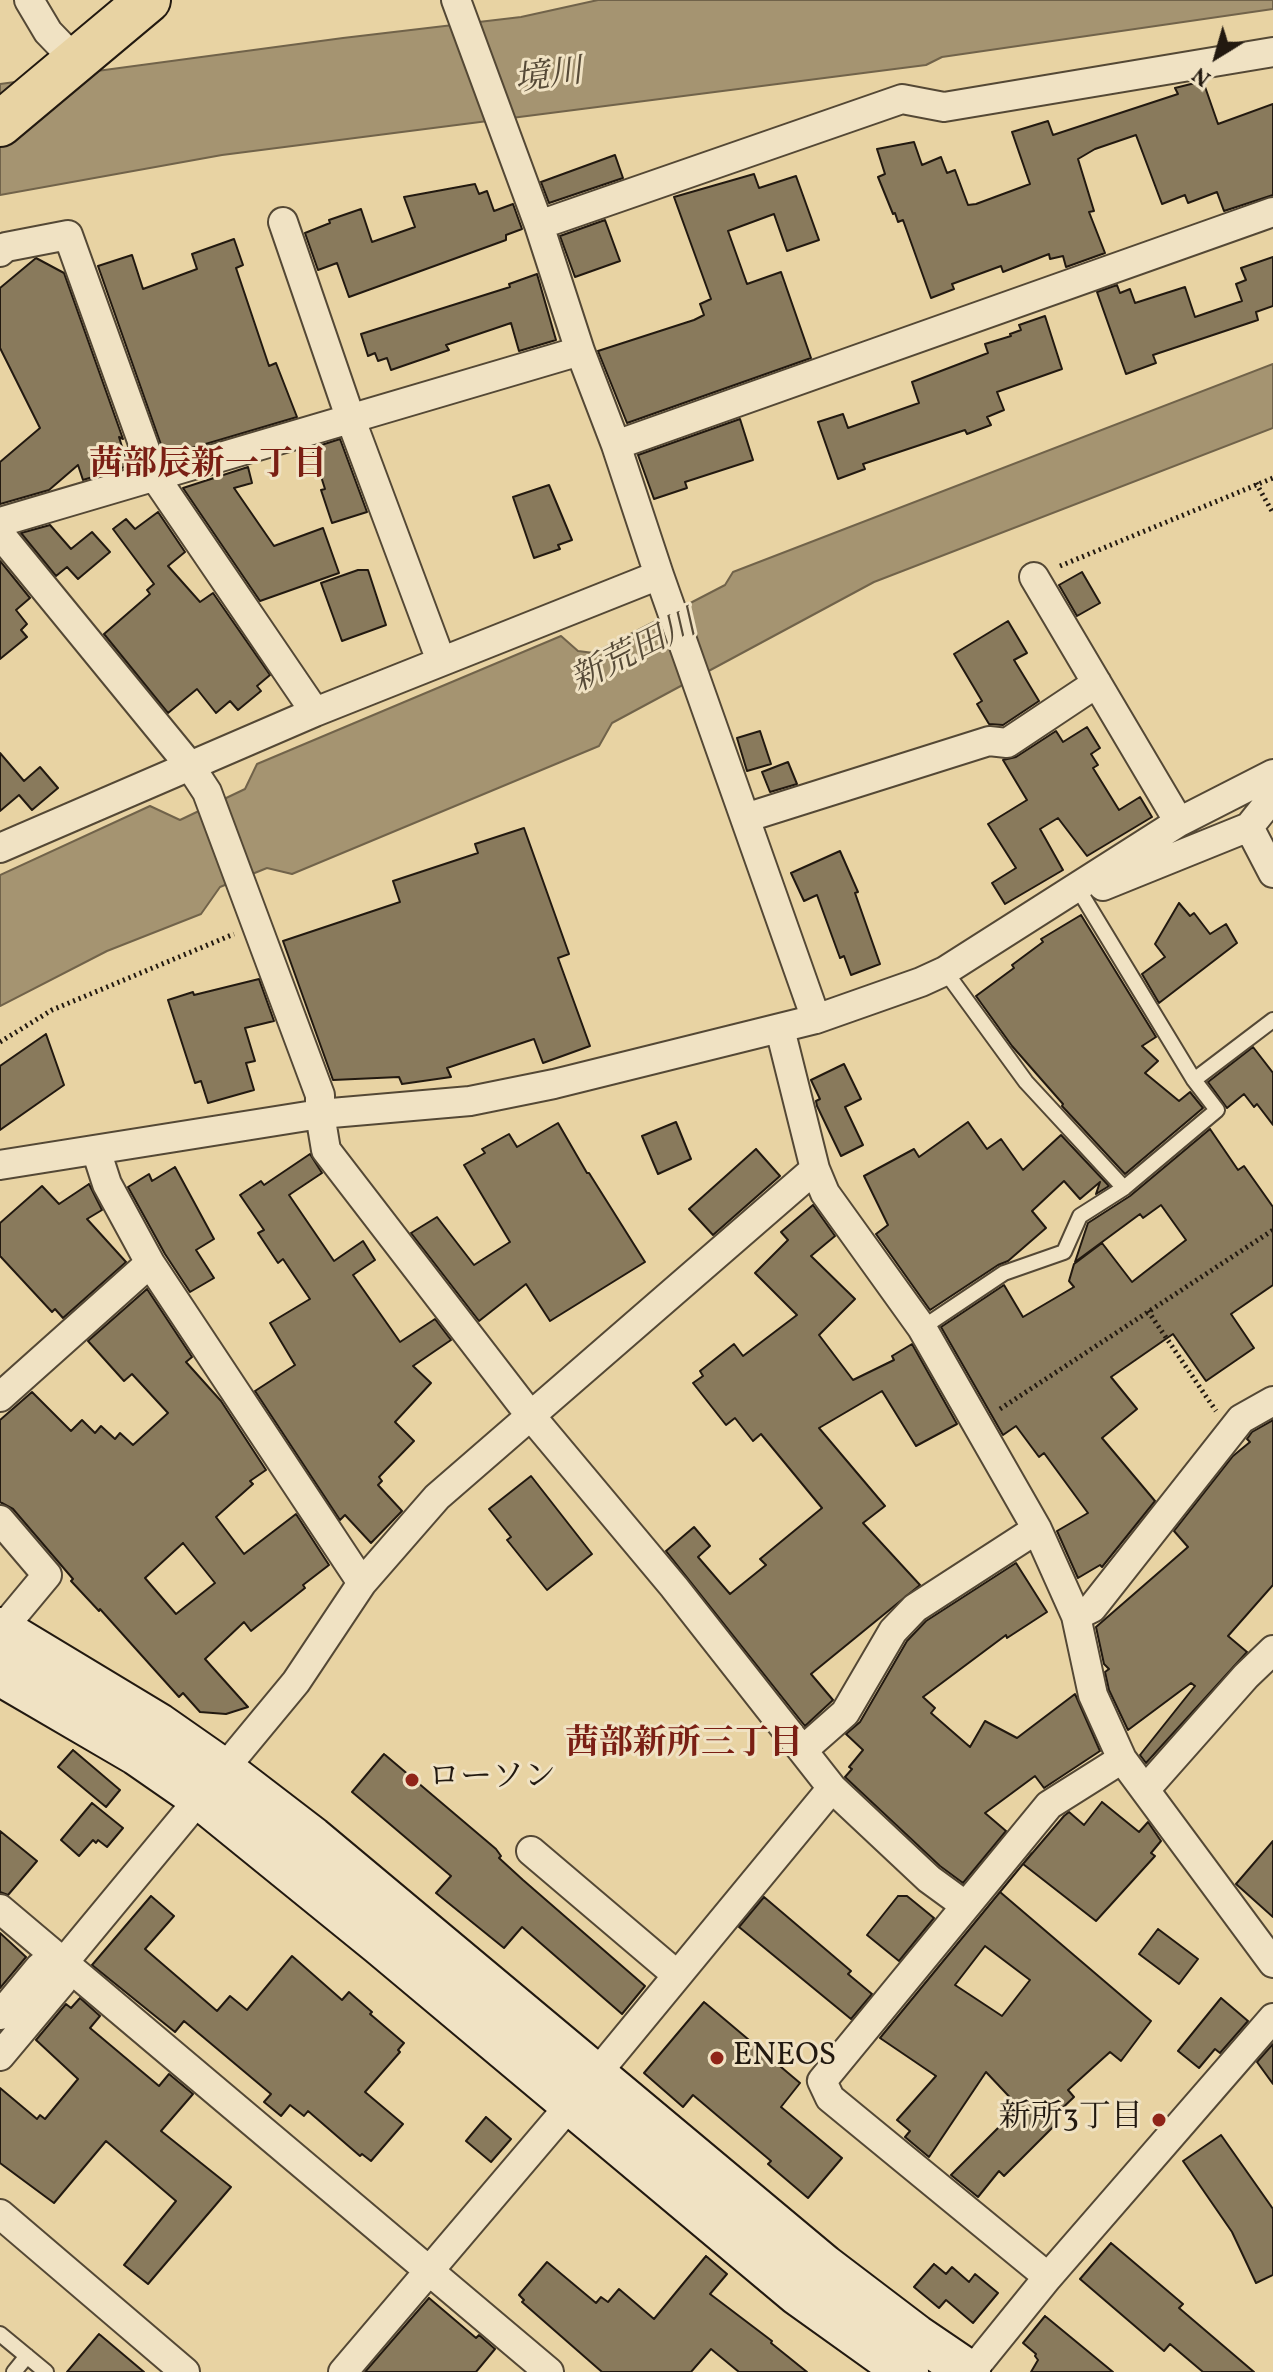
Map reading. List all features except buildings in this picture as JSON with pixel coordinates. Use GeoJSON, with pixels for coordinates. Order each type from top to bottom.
{"type":"FeatureCollection","features":[{"type":"Feature","properties":{"kind":"main road"},"geometry":{"type":"LineString","coordinates":[[0,124],[148,0]]}},
{"type":"Feature","properties":{"kind":"street"},"geometry":{"type":"LineString","coordinates":[[29,0],[48,32],[73,62]]}},
{"type":"Feature","properties":{"kind":"street"},"geometry":{"type":"LineString","coordinates":[[456,0],[539,225],[580,351],[616,445],[816,1019]]}},
{"type":"Feature","properties":{"kind":"street"},"geometry":{"type":"LineString","coordinates":[[539,225],[902,99],[944,107],[1273,52]]}},
{"type":"Feature","properties":{"kind":"street"},"geometry":{"type":"LineString","coordinates":[[616,445],[1273,212]]}},
{"type":"Feature","properties":{"kind":"street"},"geometry":{"type":"LineString","coordinates":[[283,222],[351,420],[441,661]]}},
{"type":"Feature","properties":{"kind":"street"},"geometry":{"type":"LineString","coordinates":[[0,252],[6,247],[68,235],[155,477],[315,712]]}},
{"type":"Feature","properties":{"kind":"street"},"geometry":{"type":"LineString","coordinates":[[0,522],[580,351]]}},
{"type":"Feature","properties":{"kind":"street"},"geometry":{"type":"LineString","coordinates":[[0,534],[190,766],[207,792],[320,1095],[326,1150],[530,1415],[674,1587],[832,1788],[929,1879],[966,1906]]}},
{"type":"Feature","properties":{"kind":"street"},"geometry":{"type":"LineString","coordinates":[[1034,577],[1179,822]]}},
{"type":"Feature","properties":{"kind":"street"},"geometry":{"type":"LineString","coordinates":[[0,848],[441,661],[662,582]]}},
{"type":"Feature","properties":{"kind":"street"},"geometry":{"type":"LineString","coordinates":[[745,818],[989,741],[1007,743],[1097,683]]}},
{"type":"Feature","properties":{"kind":"street"},"geometry":{"type":"LineString","coordinates":[[0,1165],[320,1114],[470,1101],[554,1084],[816,1019],[945,971],[1179,822],[1273,774]]}},
{"type":"Feature","properties":{"kind":"street"},"geometry":{"type":"LineString","coordinates":[[1077,887],[1102,886],[1249,827],[1273,797]]}},
{"type":"Feature","properties":{"kind":"street"},"geometry":{"type":"LineString","coordinates":[[1249,827],[1273,873]]}},
{"type":"Feature","properties":{"kind":"street"},"geometry":{"type":"LineString","coordinates":[[780,1029],[815,1169],[825,1193],[922,1328],[1037,1529],[1076,1616],[1093,1695],[1122,1759],[1273,1963]]}},
{"type":"Feature","properties":{"kind":"street"},"geometry":{"type":"LineString","coordinates":[[96,1150],[107,1184],[150,1263],[362,1583]]}},
{"type":"Feature","properties":{"kind":"street"},"geometry":{"type":"LineString","coordinates":[[0,2056],[62,1982],[64,1962],[296,1682],[362,1583],[437,1497],[815,1169]]}},
{"type":"Feature","properties":{"kind":"street"},"geometry":{"type":"LineString","coordinates":[[0,1397],[150,1263]]}},
{"type":"Feature","properties":{"kind":"street"},"geometry":{"type":"LineString","coordinates":[[1076,1616],[1092,1608],[1230,1431],[1241,1419],[1273,1401]]}},
{"type":"Feature","properties":{"kind":"street"},"geometry":{"type":"LineString","coordinates":[[0,1520],[47,1575],[2,1630],[159,1725],[210,1783],[380,1944],[584,2089],[916,2336],[970,2372],[1048,2277],[1273,2018]]}},
{"type":"Feature","properties":{"kind":"street"},"geometry":{"type":"LineString","coordinates":[[803,1750],[845,1713],[893,1631],[915,1608],[1037,1529]]}},
{"type":"Feature","properties":{"kind":"street"},"geometry":{"type":"LineString","coordinates":[[1145,1790],[1273,1650]]}},
{"type":"Feature","properties":{"kind":"street"},"geometry":{"type":"LineString","coordinates":[[0,1674],[137,1754],[210,1783]]}},
{"type":"Feature","properties":{"kind":"street"},"geometry":{"type":"LineString","coordinates":[[1048,2277],[830,2098],[822,2081],[1049,1805],[1122,1759]]}},
{"type":"Feature","properties":{"kind":"street"},"geometry":{"type":"LineString","coordinates":[[343,2372],[584,2089],[832,1788]]}},
{"type":"Feature","properties":{"kind":"street"},"geometry":{"type":"LineString","coordinates":[[531,1851],[677,1975]]}},
{"type":"Feature","properties":{"kind":"street"},"geometry":{"type":"LineString","coordinates":[[0,1909],[549,2372]]}},
{"type":"Feature","properties":{"kind":"street"},"geometry":{"type":"LineString","coordinates":[[0,2015],[40,1967],[64,1962]]}},
{"type":"Feature","properties":{"kind":"street"},"geometry":{"type":"LineString","coordinates":[[584,2089],[798,2294],[907,2372]]}},
{"type":"Feature","properties":{"kind":"street"},"geometry":{"type":"LineString","coordinates":[[0,2214],[185,2372]]}},
{"type":"Feature","properties":{"kind":"lane"},"geometry":{"type":"LineString","coordinates":[[922,1328],[1004,1273],[1064,1252],[1080,1216],[1124,1188],[1217,1110],[1194,1080],[1077,887]]}},
{"type":"Feature","properties":{"kind":"lane"},"geometry":{"type":"LineString","coordinates":[[945,971],[1026,1082],[1124,1188]]}},
{"type":"Feature","properties":{"kind":"lane"},"geometry":{"type":"LineString","coordinates":[[1194,1080],[1273,1020]]}},
{"type":"Feature","properties":{"kind":"lane"},"geometry":{"type":"LineString","coordinates":[[0,2334],[46,2372]]}},
{"type":"Feature","properties":{"kind":"lane"},"geometry":{"type":"LineString","coordinates":[[14,2372],[27,2356]]}},
{"type":"Feature","properties":{"kind":"path"},"geometry":{"type":"LineString","coordinates":[[1034,577],[1273,478]]}},
{"type":"Feature","properties":{"kind":"path"},"geometry":{"type":"LineString","coordinates":[[1256,483],[1273,513]]}},
{"type":"Feature","properties":{"kind":"path"},"geometry":{"type":"LineString","coordinates":[[0,1042],[52,1010],[252,912]]}},
{"type":"Feature","properties":{"kind":"path"},"geometry":{"type":"LineString","coordinates":[[977,1424],[1273,1230]]}},
{"type":"Feature","properties":{"kind":"path"},"geometry":{"type":"LineString","coordinates":[[1148,1311],[1230,1431]]}},
{"type":"Feature","properties":{"kind":"water","name":"境川"},"geometry":{"type":"Polygon","coordinates":[[[598,0],[1273,0],[1273,9],[942,57],[926,65],[222,155],[0,195],[0,84],[521,17],[598,0]]]}},
{"type":"Feature","properties":{"kind":"water","name":"新荒田川"},"geometry":{"type":"Polygon","coordinates":[[[1273,364],[1273,428],[874,582],[612,723],[599,746],[292,874],[267,868],[220,887],[201,914],[107,951],[0,1006],[0,875],[150,806],[180,820],[245,789],[257,764],[561,636],[578,651],[594,653],[725,585],[733,572],[1273,364]]]}},
{"type":"Feature","properties":{"kind":"place","name":"ローソン"},"geometry":{"type":"Point","coordinates":[412,1780]}},
{"type":"Feature","properties":{"kind":"place","name":"ENEOS"},"geometry":{"type":"Point","coordinates":[717,2058]}},
{"type":"Feature","properties":{"kind":"place","name":"新所3丁目"},"geometry":{"type":"Point","coordinates":[1159,2120]}},
{"type":"Feature","properties":{"kind":"district","name":"茜部辰新一丁目"},"geometry":{"type":"Point","coordinates":[208,468]}},
{"type":"Feature","properties":{"kind":"district","name":"茜部新所三丁目"},"geometry":{"type":"Point","coordinates":[684,1747]}}]}
